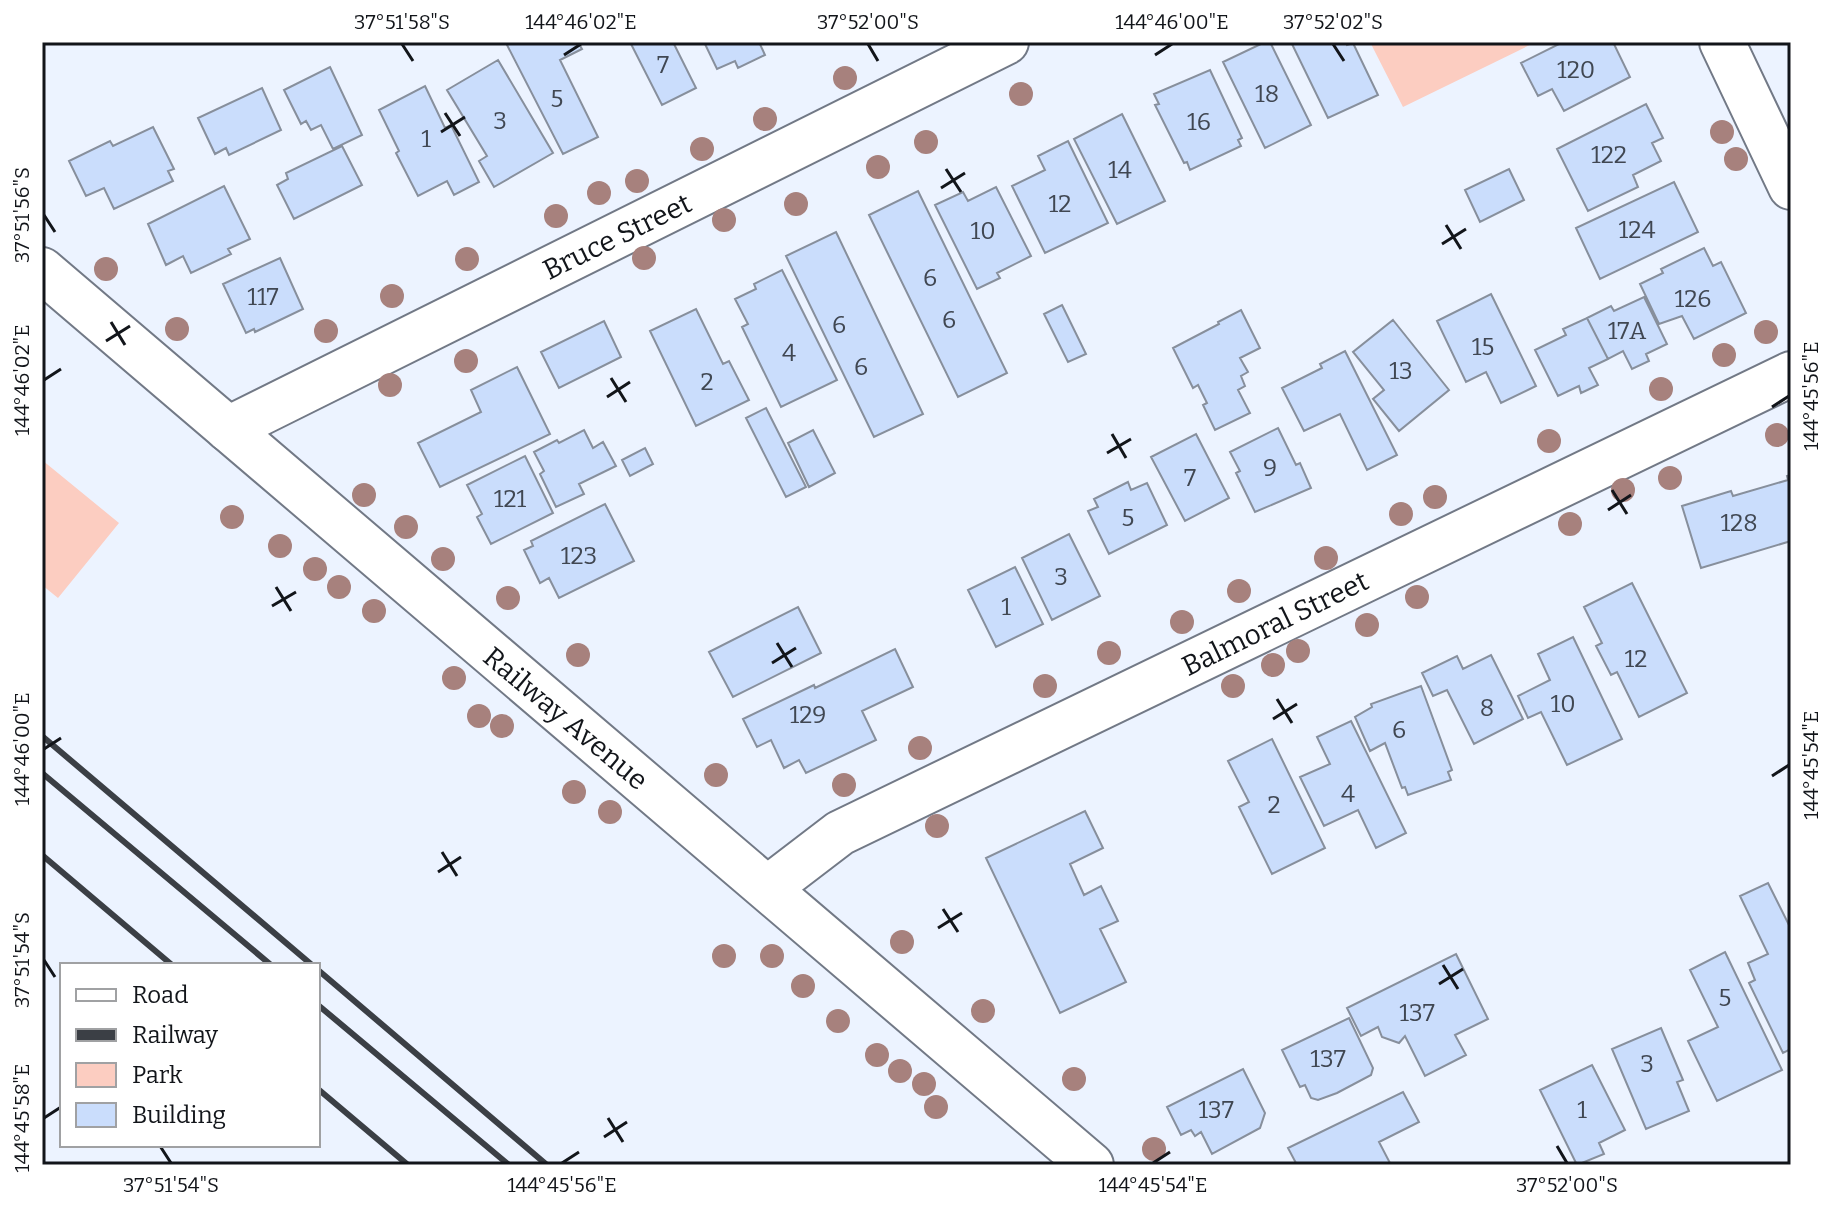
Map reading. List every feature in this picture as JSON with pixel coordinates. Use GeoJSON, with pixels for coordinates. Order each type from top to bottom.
{"type":"FeatureCollection","features":[{"type":"Feature","properties":{"kind":"street","name":"Bruce Street"},"geometry":{"type":"LineString","coordinates":[[228,429],[1006,42]]}},
{"type":"Feature","properties":{"kind":"street"},"geometry":{"type":"LineString","coordinates":[[1722,42],[1791,187]]}},
{"type":"Feature","properties":{"kind":"street","name":"Railway Avenue"},"geometry":{"type":"LineString","coordinates":[[42,270],[1091,1165]]}},
{"type":"Feature","properties":{"kind":"street","name":"Balmoral Street"},"geometry":{"type":"LineString","coordinates":[[768,888],[840,833],[1791,374]]}},
{"type":"Feature","properties":{"kind":"green space"},"geometry":{"type":"Polygon","coordinates":[[[1370,42],[1536,42],[1403,107],[1370,42]]]}},
{"type":"Feature","properties":{"kind":"green space"},"geometry":{"type":"Polygon","coordinates":[[[42,460],[119,523],[58,598],[42,585],[42,460]]]}},
{"type":"Feature","properties":{"kind":"building"},"geometry":{"type":"Polygon","coordinates":[[[578,42],[582,49],[560,60],[598,137],[563,154],[506,43],[578,42]]]}},
{"type":"Feature","properties":{"kind":"building"},"geometry":{"type":"Polygon","coordinates":[[[630,42],[673,42],[696,88],[662,105],[630,42]]]}},
{"type":"Feature","properties":{"kind":"building"},"geometry":{"type":"Polygon","coordinates":[[[704,42],[759,42],[765,55],[738,68],[735,61],[717,69],[704,42]]]}},
{"type":"Feature","properties":{"kind":"building"},"geometry":{"type":"Polygon","coordinates":[[[1270,42],[1311,125],[1265,148],[1223,62],[1270,42]]]}},
{"type":"Feature","properties":{"kind":"building"},"geometry":{"type":"Polygon","coordinates":[[[1291,42],[1353,43],[1378,95],[1328,118],[1291,42]]]}},
{"type":"Feature","properties":{"kind":"building"},"geometry":{"type":"Polygon","coordinates":[[[1563,42],[1613,42],[1630,77],[1564,111],[1552,89],[1538,96],[1521,63],[1563,42]]]}},
{"type":"Feature","properties":{"kind":"building"},"geometry":{"type":"Polygon","coordinates":[[[498,60],[553,153],[494,187],[479,161],[487,156],[447,90],[498,60]]]}},
{"type":"Feature","properties":{"kind":"building"},"geometry":{"type":"Polygon","coordinates":[[[330,67],[362,135],[333,149],[321,125],[311,130],[306,121],[301,124],[284,90],[330,67]]]}},
{"type":"Feature","properties":{"kind":"building"},"geometry":{"type":"Polygon","coordinates":[[[1210,70],[1242,138],[1238,140],[1241,146],[1190,170],[1155,105],[1159,104],[1154,94],[1210,70]]]}},
{"type":"Feature","properties":{"kind":"building"},"geometry":{"type":"Polygon","coordinates":[[[425,86],[445,128],[451,125],[479,182],[454,195],[447,181],[418,196],[379,110],[425,86]]]}},
{"type":"Feature","properties":{"kind":"building"},"geometry":{"type":"Polygon","coordinates":[[[262,88],[281,130],[229,155],[226,148],[215,154],[198,118],[262,88]]]}},
{"type":"Feature","properties":{"kind":"building"},"geometry":{"type":"Polygon","coordinates":[[[1646,104],[1663,138],[1652,143],[1661,161],[1633,175],[1638,187],[1588,211],[1557,149],[1646,104]]]}},
{"type":"Feature","properties":{"kind":"building"},"geometry":{"type":"Polygon","coordinates":[[[1122,114],[1165,201],[1117,224],[1074,139],[1122,114]]]}},
{"type":"Feature","properties":{"kind":"building"},"geometry":{"type":"Polygon","coordinates":[[[153,127],[174,169],[168,171],[173,181],[114,209],[104,188],[86,196],[69,161],[110,141],[113,146],[153,127]]]}},
{"type":"Feature","properties":{"kind":"building"},"geometry":{"type":"Polygon","coordinates":[[[1068,141],[1108,223],[1045,253],[1012,186],[1045,170],[1038,156],[1068,141]]]}},
{"type":"Feature","properties":{"kind":"building"},"geometry":{"type":"Polygon","coordinates":[[[342,146],[362,185],[294,219],[277,185],[288,179],[286,173],[342,146]]]}},
{"type":"Feature","properties":{"kind":"building"},"geometry":{"type":"Polygon","coordinates":[[[1509,169],[1524,200],[1480,222],[1465,190],[1509,169]]]}},
{"type":"Feature","properties":{"kind":"building"},"geometry":{"type":"Polygon","coordinates":[[[1674,182],[1698,232],[1600,279],[1576,228],[1674,182]]]}},
{"type":"Feature","properties":{"kind":"building"},"geometry":{"type":"Polygon","coordinates":[[[224,186],[250,239],[228,249],[231,254],[191,273],[183,256],[166,265],[148,224],[224,186]]]}},
{"type":"Feature","properties":{"kind":"building"},"geometry":{"type":"Polygon","coordinates":[[[996,187],[1031,256],[997,273],[1000,278],[977,289],[935,205],[963,192],[968,201],[996,187]]]}},
{"type":"Feature","properties":{"kind":"building"},"geometry":{"type":"Polygon","coordinates":[[[918,191],[1007,373],[958,397],[869,215],[918,191]]]}},
{"type":"Feature","properties":{"kind":"building"},"geometry":{"type":"Polygon","coordinates":[[[836,232],[923,414],[874,437],[786,256],[836,232]]]}},
{"type":"Feature","properties":{"kind":"building"},"geometry":{"type":"Polygon","coordinates":[[[1704,248],[1713,266],[1721,262],[1746,313],[1694,339],[1682,316],[1659,324],[1640,284],[1663,273],[1661,269],[1704,248]]]}},
{"type":"Feature","properties":{"kind":"building"},"geometry":{"type":"Polygon","coordinates":[[[280,258],[303,309],[255,332],[254,329],[246,333],[223,284],[280,258]]]}},
{"type":"Feature","properties":{"kind":"building"},"geometry":{"type":"Polygon","coordinates":[[[782,270],[837,380],[781,407],[742,327],[748,324],[735,299],[756,289],[754,284],[782,270]]]}},
{"type":"Feature","properties":{"kind":"building"},"geometry":{"type":"Polygon","coordinates":[[[1491,294],[1536,386],[1501,403],[1486,372],[1466,382],[1437,321],[1491,294]]]}},
{"type":"Feature","properties":{"kind":"building"},"geometry":{"type":"Polygon","coordinates":[[[1644,297],[1667,344],[1646,354],[1649,361],[1632,369],[1623,351],[1608,359],[1587,318],[1611,306],[1614,311],[1644,297]]]}},
{"type":"Feature","properties":{"kind":"building"},"geometry":{"type":"Polygon","coordinates":[[[1062,305],[1086,354],[1068,362],[1044,314],[1062,305]]]}},
{"type":"Feature","properties":{"kind":"building"},"geometry":{"type":"Polygon","coordinates":[[[696,309],[723,364],[729,361],[749,400],[696,426],[650,331],[696,309]]]}},
{"type":"Feature","properties":{"kind":"building"},"geometry":{"type":"Polygon","coordinates":[[[1241,310],[1260,348],[1240,358],[1248,372],[1241,376],[1245,386],[1238,390],[1250,413],[1215,430],[1198,385],[1193,388],[1173,348],[1241,310]]]}},
{"type":"Feature","properties":{"kind":"building"},"geometry":{"type":"Polygon","coordinates":[[[1587,318],[1608,359],[1589,368],[1598,385],[1581,393],[1579,386],[1558,396],[1535,350],[1566,335],[1563,329],[1587,318]]]}},
{"type":"Feature","properties":{"kind":"building"},"geometry":{"type":"Polygon","coordinates":[[[1393,320],[1449,390],[1399,431],[1373,399],[1384,390],[1353,352],[1393,320]]]}},
{"type":"Feature","properties":{"kind":"building"},"geometry":{"type":"Polygon","coordinates":[[[604,321],[621,357],[559,388],[541,352],[604,321]]]}},
{"type":"Feature","properties":{"kind":"building"},"geometry":{"type":"Polygon","coordinates":[[[1345,351],[1397,455],[1367,470],[1340,414],[1304,431],[1282,388],[1322,368],[1320,364],[1345,351]]]}},
{"type":"Feature","properties":{"kind":"building"},"geometry":{"type":"Polygon","coordinates":[[[517,367],[550,434],[440,487],[418,443],[481,412],[471,390],[517,367]]]}},
{"type":"Feature","properties":{"kind":"building"},"geometry":{"type":"Polygon","coordinates":[[[766,408],[806,487],[786,497],[746,418],[766,408]]]}},
{"type":"Feature","properties":{"kind":"building"},"geometry":{"type":"Polygon","coordinates":[[[1278,428],[1296,465],[1300,463],[1311,488],[1255,512],[1236,473],[1240,471],[1230,452],[1278,428]]]}},
{"type":"Feature","properties":{"kind":"building"},"geometry":{"type":"Polygon","coordinates":[[[584,430],[593,448],[603,442],[616,466],[579,484],[584,494],[556,507],[540,474],[544,471],[534,452],[584,430]]]}},
{"type":"Feature","properties":{"kind":"building"},"geometry":{"type":"Polygon","coordinates":[[[813,430],[835,473],[809,487],[788,443],[813,430]]]}},
{"type":"Feature","properties":{"kind":"building"},"geometry":{"type":"Polygon","coordinates":[[[1196,434],[1229,498],[1185,521],[1151,457],[1196,434]]]}},
{"type":"Feature","properties":{"kind":"building"},"geometry":{"type":"Polygon","coordinates":[[[645,448],[653,464],[630,476],[622,460],[645,448]]]}},
{"type":"Feature","properties":{"kind":"building"},"geometry":{"type":"Polygon","coordinates":[[[525,456],[553,513],[491,544],[477,517],[482,514],[467,485],[525,456]]]}},
{"type":"Feature","properties":{"kind":"building"},"geometry":{"type":"Polygon","coordinates":[[[1791,475],[1791,541],[1701,568],[1682,506],[1731,491],[1733,496],[1788,480],[1787,476],[1791,475]]]}},
{"type":"Feature","properties":{"kind":"building"},"geometry":{"type":"Polygon","coordinates":[[[1128,482],[1131,490],[1147,483],[1167,525],[1109,554],[1088,511],[1098,507],[1094,499],[1128,482]]]}},
{"type":"Feature","properties":{"kind":"building"},"geometry":{"type":"Polygon","coordinates":[[[605,504],[634,561],[559,598],[549,578],[540,583],[524,550],[533,546],[531,541],[605,504]]]}},
{"type":"Feature","properties":{"kind":"building"},"geometry":{"type":"Polygon","coordinates":[[[1069,534],[1100,596],[1052,620],[1022,558],[1069,534]]]}},
{"type":"Feature","properties":{"kind":"building"},"geometry":{"type":"Polygon","coordinates":[[[1015,567],[1043,624],[996,647],[968,590],[1015,567]]]}},
{"type":"Feature","properties":{"kind":"building"},"geometry":{"type":"Polygon","coordinates":[[[1632,583],[1687,693],[1639,717],[1617,672],[1611,675],[1596,646],[1602,643],[1584,607],[1632,583]]]}},
{"type":"Feature","properties":{"kind":"building"},"geometry":{"type":"Polygon","coordinates":[[[798,607],[821,653],[733,697],[709,652],[798,607]]]}},
{"type":"Feature","properties":{"kind":"building"},"geometry":{"type":"Polygon","coordinates":[[[1573,637],[1622,739],[1567,765],[1541,712],[1528,718],[1518,696],[1550,680],[1538,654],[1573,637]]]}},
{"type":"Feature","properties":{"kind":"building"},"geometry":{"type":"Polygon","coordinates":[[[895,649],[913,687],[862,711],[876,740],[806,773],[799,760],[784,768],[771,740],[757,747],[743,719],[895,649]]]}},
{"type":"Feature","properties":{"kind":"building"},"geometry":{"type":"Polygon","coordinates":[[[1491,655],[1523,719],[1474,744],[1447,690],[1433,696],[1422,673],[1457,656],[1463,669],[1491,655]]]}},
{"type":"Feature","properties":{"kind":"building"},"geometry":{"type":"Polygon","coordinates":[[[1421,686],[1452,770],[1448,772],[1451,780],[1408,795],[1405,787],[1402,788],[1385,743],[1370,751],[1355,717],[1372,707],[1371,704],[1421,686]]]}},
{"type":"Feature","properties":{"kind":"building"},"geometry":{"type":"Polygon","coordinates":[[[1351,721],[1406,833],[1376,848],[1358,810],[1324,826],[1300,777],[1330,764],[1317,737],[1351,721]]]}},
{"type":"Feature","properties":{"kind":"building"},"geometry":{"type":"Polygon","coordinates":[[[1272,739],[1325,848],[1272,874],[1239,807],[1249,802],[1228,761],[1272,739]]]}},
{"type":"Feature","properties":{"kind":"building"},"geometry":{"type":"Polygon","coordinates":[[[1085,811],[1103,848],[1070,864],[1084,895],[1101,886],[1118,921],[1100,929],[1126,982],[1060,1013],[986,858],[1085,811]]]}},
{"type":"Feature","properties":{"kind":"building"},"geometry":{"type":"Polygon","coordinates":[[[1768,883],[1791,929],[1791,1049],[1783,1053],[1749,983],[1755,980],[1748,963],[1768,954],[1740,896],[1768,883]]]}},
{"type":"Feature","properties":{"kind":"building"},"geometry":{"type":"Polygon","coordinates":[[[1725,952],[1782,1070],[1717,1101],[1688,1041],[1718,1027],[1690,970],[1725,952]]]}},
{"type":"Feature","properties":{"kind":"building"},"geometry":{"type":"Polygon","coordinates":[[[1456,954],[1488,1019],[1455,1035],[1466,1055],[1425,1076],[1405,1036],[1399,1043],[1382,1037],[1378,1027],[1361,1036],[1347,1008],[1456,954]]]}},
{"type":"Feature","properties":{"kind":"building"},"geometry":{"type":"Polygon","coordinates":[[[1349,1018],[1373,1068],[1371,1075],[1337,1093],[1318,1100],[1311,1098],[1305,1085],[1300,1087],[1282,1050],[1349,1018]]]}},
{"type":"Feature","properties":{"kind":"building"},"geometry":{"type":"Polygon","coordinates":[[[1661,1028],[1683,1080],[1677,1082],[1689,1111],[1646,1129],[1612,1049],[1661,1028]]]}},
{"type":"Feature","properties":{"kind":"building"},"geometry":{"type":"Polygon","coordinates":[[[1592,1065],[1625,1130],[1599,1143],[1604,1154],[1577,1165],[1540,1090],[1592,1065]]]}},
{"type":"Feature","properties":{"kind":"building"},"geometry":{"type":"Polygon","coordinates":[[[1243,1069],[1265,1113],[1260,1128],[1212,1154],[1201,1132],[1195,1136],[1191,1130],[1181,1135],[1167,1107],[1243,1069]]]}},
{"type":"Feature","properties":{"kind":"building"},"geometry":{"type":"Polygon","coordinates":[[[1403,1092],[1419,1122],[1379,1142],[1391,1165],[1297,1165],[1288,1148],[1403,1092]]]}},
{"type":"Feature","properties":{"kind":"railway"},"geometry":{"type":"LineString","coordinates":[[42,736],[310,963]]}},
{"type":"Feature","properties":{"kind":"railway"},"geometry":{"type":"LineString","coordinates":[[42,773],[269,963]]}},
{"type":"Feature","properties":{"kind":"railway"},"geometry":{"type":"LineString","coordinates":[[42,855],[170,963]]}},
{"type":"Feature","properties":{"kind":"railway"},"geometry":{"type":"LineString","coordinates":[[320,972],[547,1165]]}},
{"type":"Feature","properties":{"kind":"railway"},"geometry":{"type":"LineString","coordinates":[[320,1007],[509,1165]]}},
{"type":"Feature","properties":{"kind":"railway"},"geometry":{"type":"LineString","coordinates":[[320,1091],[408,1165]]}}]}
